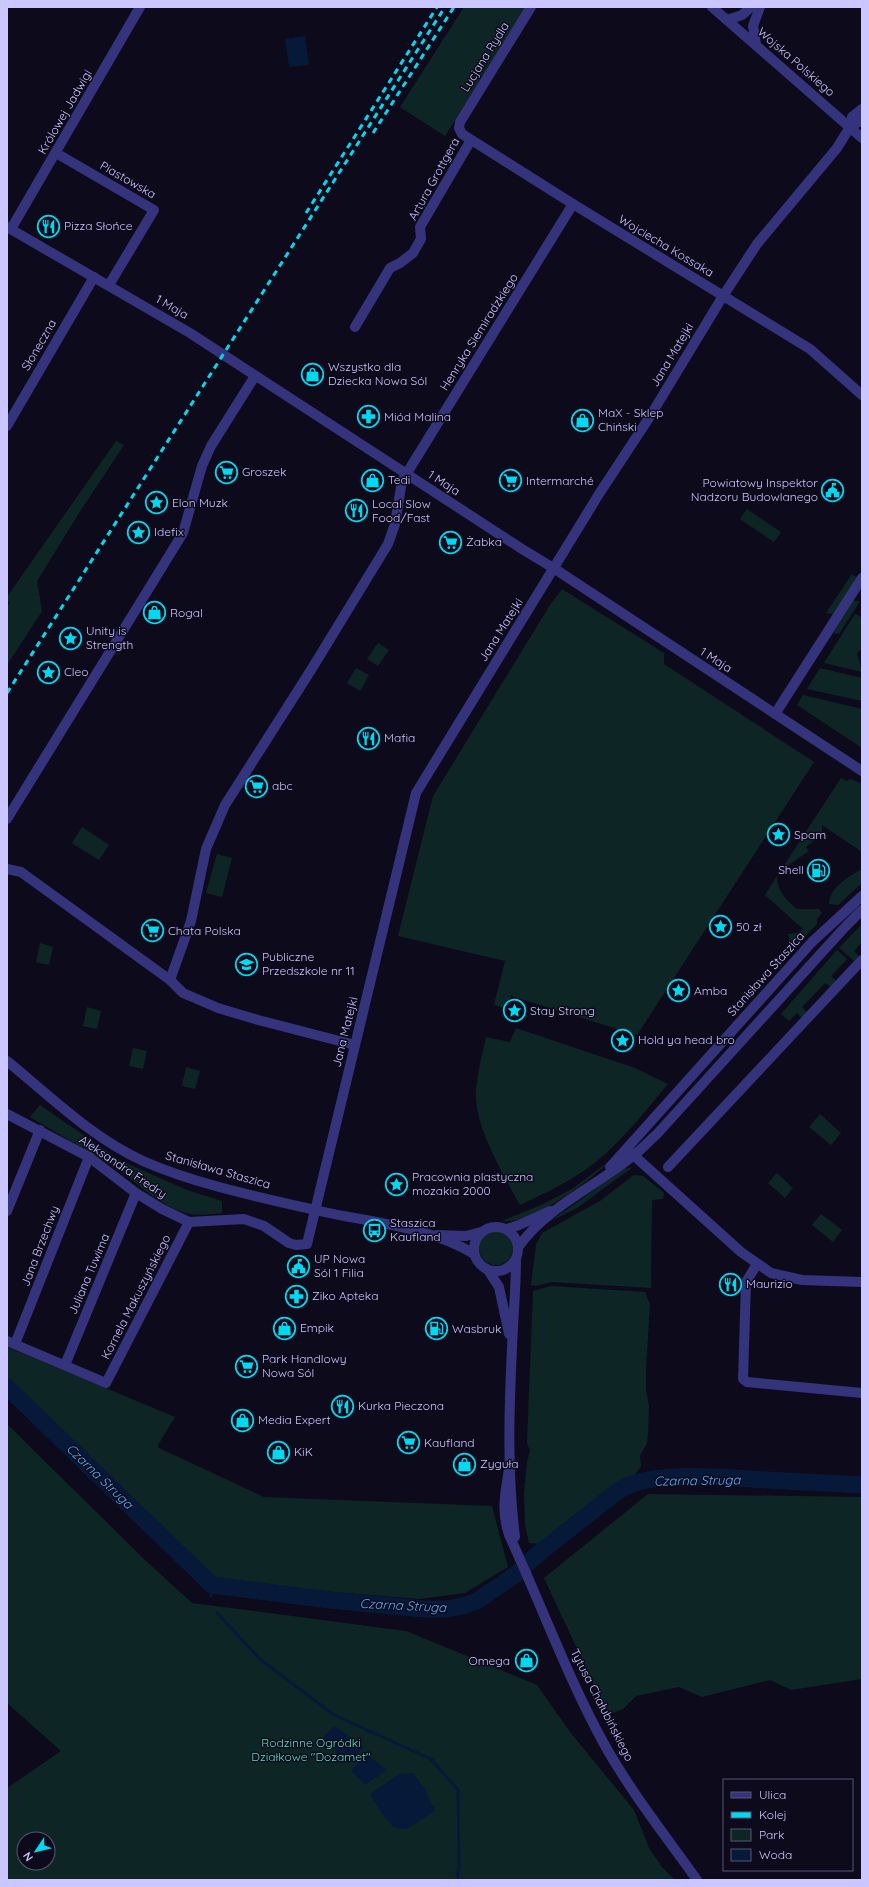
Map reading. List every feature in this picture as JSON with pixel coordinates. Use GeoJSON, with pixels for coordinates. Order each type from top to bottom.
{"type":"FeatureCollection","features":[{"type":"Feature","properties":{"kind":"street","name":"Królowej Jadwigi"},"geometry":{"type":"LineString","coordinates":[[9,228],[56,153],[140,7]]}},
{"type":"Feature","properties":{"kind":"street","name":"Lucjana Rydla"},"geometry":{"type":"LineString","coordinates":[[460,122],[531,7]]}},
{"type":"Feature","properties":{"kind":"street","name":"Wojska Polskiego"},"geometry":{"type":"LineString","coordinates":[[712,7],[862,138]]}},
{"type":"Feature","properties":{"kind":"street"},"geometry":{"type":"LineString","coordinates":[[727,20],[742,15],[751,7]]}},
{"type":"Feature","properties":{"kind":"street"},"geometry":{"type":"LineString","coordinates":[[756,44],[754,26],[760,7]]}},
{"type":"Feature","properties":{"kind":"street","name":"Jana Matejki"},"geometry":{"type":"LineString","coordinates":[[316,1210],[416,792],[723,296],[757,244],[837,148],[850,127],[852,117],[862,109]]}},
{"type":"Feature","properties":{"kind":"street"},"geometry":{"type":"LineString","coordinates":[[850,127],[862,120]]}},
{"type":"Feature","properties":{"kind":"street","name":"Wojciecha Kossaka"},"geometry":{"type":"LineString","coordinates":[[460,122],[459,128],[462,134],[471,140],[810,349],[862,395]]}},
{"type":"Feature","properties":{"kind":"street","name":"Artura Grottgera"},"geometry":{"type":"LineString","coordinates":[[354,327],[390,268],[400,263],[412,253],[421,239],[420,227],[471,140]]}},
{"type":"Feature","properties":{"kind":"street","name":"Piastowska"},"geometry":{"type":"LineString","coordinates":[[56,153],[154,210],[109,285]]}},
{"type":"Feature","properties":{"kind":"street","name":"Henryka Siemiradzkiego"},"geometry":{"type":"LineString","coordinates":[[170,980],[191,921],[206,849],[226,805],[388,544],[395,524],[400,488],[406,474],[573,204]]}},
{"type":"Feature","properties":{"kind":"street","name":"1 Maja"},"geometry":{"type":"LineString","coordinates":[[9,228],[190,333],[555,569],[862,771]]}},
{"type":"Feature","properties":{"kind":"street","name":"Słoneczna"},"geometry":{"type":"LineString","coordinates":[[7,426],[94,277]]}},
{"type":"Feature","properties":{"kind":"street"},"geometry":{"type":"LineString","coordinates":[[7,819],[183,533],[202,466],[211,446],[255,376]]}},
{"type":"Feature","properties":{"kind":"street"},"geometry":{"type":"LineString","coordinates":[[775,714],[862,578]]}},
{"type":"Feature","properties":{"kind":"street"},"geometry":{"type":"LineString","coordinates":[[7,869],[21,872],[170,980],[183,992],[218,1008],[265,1022],[355,1045]]}},
{"type":"Feature","properties":{"kind":"street","name":"Stanisława Staszica"},"geometry":{"type":"LineString","coordinates":[[631,1152],[812,942],[862,896]]}},
{"type":"Feature","properties":{"kind":"street","name":"Stanisława Staszica"},"geometry":{"type":"LineString","coordinates":[[518,1246],[526,1235],[563,1205],[598,1181],[631,1152],[657,1134],[862,910]]}},
{"type":"Feature","properties":{"kind":"street"},"geometry":{"type":"LineString","coordinates":[[668,1167],[862,960]]}},
{"type":"Feature","properties":{"kind":"street","name":"Stanisława Staszica"},"geometry":{"type":"LineString","coordinates":[[7,1061],[96,1133],[142,1161],[189,1178],[316,1210],[429,1234],[466,1236],[481,1232]]}},
{"type":"Feature","properties":{"kind":"street","name":"Aleksandra Fredry"},"geometry":{"type":"LineString","coordinates":[[7,1114],[89,1157],[136,1193],[189,1222]]}},
{"type":"Feature","properties":{"kind":"street"},"geometry":{"type":"LineString","coordinates":[[7,1211],[40,1130]]}},
{"type":"Feature","properties":{"kind":"street"},"geometry":{"type":"LineString","coordinates":[[631,1152],[741,1252],[771,1273],[802,1280],[862,1282]]}},
{"type":"Feature","properties":{"kind":"street","name":"Jana Brzechwy"},"geometry":{"type":"LineString","coordinates":[[11,1343],[89,1157]]}},
{"type":"Feature","properties":{"kind":"street","name":"Juliana Tuwima"},"geometry":{"type":"LineString","coordinates":[[65,1365],[136,1193]]}},
{"type":"Feature","properties":{"kind":"street","name":"Stanisława Staszica"},"geometry":{"type":"LineString","coordinates":[[507,1229],[563,1205]]}},
{"type":"Feature","properties":{"kind":"street"},"geometry":{"type":"LineString","coordinates":[[189,1222],[244,1219],[264,1226],[289,1243],[296,1245],[308,1244],[316,1210]]}},
{"type":"Feature","properties":{"kind":"street","name":"Kornela Makuszyńskiego"},"geometry":{"type":"LineString","coordinates":[[65,1365],[106,1384],[189,1222]]}},
{"type":"Feature","properties":{"kind":"street"},"geometry":{"type":"LineString","coordinates":[[493,1226],[507,1229],[517,1239],[518,1246],[516,1259],[506,1269],[499,1271],[488,1270],[480,1264],[474,1254],[474,1244],[481,1232],[493,1226]]}},
{"type":"Feature","properties":{"kind":"street","name":"Stanisława Staszica"},"geometry":{"type":"LineString","coordinates":[[429,1234],[464,1248],[474,1254]]}},
{"type":"Feature","properties":{"kind":"street","name":"Tytusa Chałubińskiego"},"geometry":{"type":"LineString","coordinates":[[516,1259],[509,1470],[503,1502],[504,1520],[572,1678],[603,1741],[641,1802],[697,1880]]}},
{"type":"Feature","properties":{"kind":"street"},"geometry":{"type":"LineString","coordinates":[[757,1264],[746,1282],[741,1375],[743,1379],[747,1382],[862,1393]]}},
{"type":"Feature","properties":{"kind":"street","name":"Tytusa Chałubińskiego"},"geometry":{"type":"LineString","coordinates":[[488,1270],[499,1287],[512,1346]]}},
{"type":"Feature","properties":{"kind":"street"},"geometry":{"type":"LineString","coordinates":[[11,1343],[65,1365]]}},
{"type":"Feature","properties":{"kind":"green space"},"geometry":{"type":"Polygon","coordinates":[[[464,7],[526,7],[445,136],[400,107],[464,7]]]}},
{"type":"Feature","properties":{"kind":"green space"},"geometry":{"type":"Polygon","coordinates":[[[116,441],[124,445],[79,513],[37,581],[42,611],[7,665],[7,606],[10,603],[7,600],[7,597],[116,441]]]}},
{"type":"Feature","properties":{"kind":"green space"},"geometry":{"type":"Polygon","coordinates":[[[747,509],[781,532],[774,542],[740,519],[747,509]]]}},
{"type":"Feature","properties":{"kind":"green space"},"geometry":{"type":"Polygon","coordinates":[[[852,574],[857,578],[833,614],[826,613],[852,574]]]}},
{"type":"Feature","properties":{"kind":"green space"},"geometry":{"type":"Polygon","coordinates":[[[562,589],[664,653],[664,664],[814,762],[637,1035],[511,996],[508,1009],[494,1005],[505,961],[398,936],[433,796],[550,605],[562,589]]]}},
{"type":"Feature","properties":{"kind":"green space"},"geometry":{"type":"Polygon","coordinates":[[[853,601],[860,601],[839,634],[833,633],[853,601]]]}},
{"type":"Feature","properties":{"kind":"green space"},"geometry":{"type":"Polygon","coordinates":[[[855,614],[860,616],[862,620],[862,648],[857,653],[862,672],[824,663],[855,614]]]}},
{"type":"Feature","properties":{"kind":"green space"},"geometry":{"type":"Polygon","coordinates":[[[378,643],[389,650],[378,666],[367,659],[378,643]]]}},
{"type":"Feature","properties":{"kind":"green space"},"geometry":{"type":"Polygon","coordinates":[[[356,668],[369,675],[360,691],[347,683],[356,668]]]}},
{"type":"Feature","properties":{"kind":"green space"},"geometry":{"type":"Polygon","coordinates":[[[820,668],[862,678],[862,701],[807,689],[820,668]]]}},
{"type":"Feature","properties":{"kind":"green space"},"geometry":{"type":"Polygon","coordinates":[[[803,695],[862,709],[862,748],[797,705],[803,695]]]}},
{"type":"Feature","properties":{"kind":"green space"},"geometry":{"type":"Polygon","coordinates":[[[841,778],[847,781],[851,779],[862,784],[862,852],[822,825],[822,834],[806,847],[809,851],[781,870],[841,778]]]}},
{"type":"Feature","properties":{"kind":"green space"},"geometry":{"type":"Polygon","coordinates":[[[82,827],[109,845],[99,860],[72,843],[82,827]]]}},
{"type":"Feature","properties":{"kind":"green space"},"geometry":{"type":"Polygon","coordinates":[[[217,854],[232,858],[222,897],[206,893],[217,854]]]}},
{"type":"Feature","properties":{"kind":"green space"},"geometry":{"type":"Polygon","coordinates":[[[862,869],[862,883],[838,905],[829,904],[830,898],[836,888],[846,879],[862,869]]]}},
{"type":"Feature","properties":{"kind":"green space"},"geometry":{"type":"Polygon","coordinates":[[[777,876],[780,890],[797,909],[819,909],[822,913],[817,919],[817,924],[800,942],[790,942],[788,934],[797,933],[803,929],[765,895],[777,876]]]}},
{"type":"Feature","properties":{"kind":"green space"},"geometry":{"type":"Polygon","coordinates":[[[862,924],[862,942],[854,951],[859,956],[854,961],[839,948],[862,924]]]}},
{"type":"Feature","properties":{"kind":"green space"},"geometry":{"type":"Polygon","coordinates":[[[40,943],[53,947],[49,965],[36,962],[40,943]]]}},
{"type":"Feature","properties":{"kind":"green space"},"geometry":{"type":"Polygon","coordinates":[[[837,950],[847,959],[831,976],[836,981],[831,987],[825,983],[802,1007],[807,1012],[802,1018],[797,1013],[789,1021],[781,1014],[837,950]]]}},
{"type":"Feature","properties":{"kind":"green space"},"geometry":{"type":"Polygon","coordinates":[[[87,1007],[101,1011],[97,1029],[83,1026],[87,1007]]]}},
{"type":"Feature","properties":{"kind":"green space"},"geometry":{"type":"Polygon","coordinates":[[[516,1028],[635,1068],[668,1084],[626,1134],[597,1161],[570,1180],[520,1205],[491,1150],[485,1135],[480,1120],[476,1092],[486,1037],[510,1042],[516,1028]]]}},
{"type":"Feature","properties":{"kind":"green space"},"geometry":{"type":"Polygon","coordinates":[[[133,1048],[147,1051],[143,1069],[129,1066],[133,1048]]]}},
{"type":"Feature","properties":{"kind":"green space"},"geometry":{"type":"Polygon","coordinates":[[[186,1067],[200,1071],[195,1089],[182,1086],[186,1067]]]}},
{"type":"Feature","properties":{"kind":"green space"},"geometry":{"type":"Polygon","coordinates":[[[40,1105],[121,1161],[115,1167],[30,1117],[40,1105]]]}},
{"type":"Feature","properties":{"kind":"green space"},"geometry":{"type":"Polygon","coordinates":[[[820,1114],[841,1133],[831,1145],[809,1127],[820,1114]]]}},
{"type":"Feature","properties":{"kind":"green space"},"geometry":{"type":"Polygon","coordinates":[[[612,1159],[591,1178],[544,1209],[514,1221],[502,1221],[541,1205],[572,1189],[612,1159]]]}},
{"type":"Feature","properties":{"kind":"green space"},"geometry":{"type":"Polygon","coordinates":[[[126,1163],[187,1190],[222,1201],[222,1213],[194,1215],[172,1208],[154,1197],[121,1171],[126,1163]]]}},
{"type":"Feature","properties":{"kind":"green space"},"geometry":{"type":"Polygon","coordinates":[[[633,1167],[577,1208],[549,1222],[624,1169],[633,1167]]]}},
{"type":"Feature","properties":{"kind":"green space"},"geometry":{"type":"Polygon","coordinates":[[[777,1173],[793,1188],[785,1198],[768,1183],[777,1173]]]}},
{"type":"Feature","properties":{"kind":"green space"},"geometry":{"type":"Polygon","coordinates":[[[634,1175],[643,1176],[664,1193],[663,1199],[652,1200],[651,1288],[551,1282],[536,1286],[531,1285],[536,1245],[542,1233],[600,1201],[634,1175]]]}},
{"type":"Feature","properties":{"kind":"green space"},"geometry":{"type":"Polygon","coordinates":[[[821,1214],[842,1230],[833,1242],[812,1225],[821,1214]]]}},
{"type":"Feature","properties":{"kind":"green space"},"geometry":{"type":"Polygon","coordinates":[[[493,1231],[499,1231],[503,1232],[510,1238],[513,1248],[512,1255],[506,1262],[499,1265],[493,1265],[489,1264],[482,1258],[479,1251],[479,1245],[480,1241],[486,1234],[493,1231]]]}},
{"type":"Feature","properties":{"kind":"green space"},"geometry":{"type":"Polygon","coordinates":[[[551,1286],[645,1292],[650,1304],[646,1369],[646,1390],[649,1406],[648,1433],[647,1443],[640,1456],[641,1466],[634,1476],[619,1484],[568,1525],[539,1544],[529,1543],[525,1525],[524,1494],[527,1462],[530,1451],[527,1443],[533,1291],[551,1286]]]}},
{"type":"Feature","properties":{"kind":"green space"},"geometry":{"type":"Polygon","coordinates":[[[7,1347],[175,1417],[158,1445],[159,1448],[264,1497],[492,1506],[508,1567],[465,1593],[419,1599],[215,1582],[118,1490],[7,1381],[7,1347]]]}},
{"type":"Feature","properties":{"kind":"green space","name":"Rodzinne Ogródki Działkowe \"Dozamet\""},"geometry":{"type":"Polygon","coordinates":[[[7,1424],[145,1560],[192,1603],[406,1631],[537,1685],[570,1732],[634,1810],[649,1848],[662,1867],[675,1880],[7,1880],[7,1788],[61,1751],[7,1703],[7,1424]]]}},
{"type":"Feature","properties":{"kind":"green space"},"geometry":{"type":"Polygon","coordinates":[[[648,1494],[862,1497],[862,1679],[791,1690],[770,1680],[702,1697],[679,1687],[636,1696],[623,1709],[608,1715],[544,1578],[648,1494]]]}},
{"type":"Feature","properties":{"kind":"water"},"geometry":{"type":"Polygon","coordinates":[[[305,36],[309,65],[289,67],[285,39],[305,36]]]}},
{"type":"Feature","properties":{"kind":"water"},"geometry":{"type":"Polygon","coordinates":[[[334,1726],[364,1747],[347,1764],[323,1737],[334,1726]]]}},
{"type":"Feature","properties":{"kind":"water"},"geometry":{"type":"Polygon","coordinates":[[[366,1754],[387,1770],[365,1785],[351,1771],[366,1754]]]}},
{"type":"Feature","properties":{"kind":"water"},"geometry":{"type":"Polygon","coordinates":[[[413,1773],[425,1789],[435,1811],[407,1829],[393,1827],[382,1814],[370,1794],[399,1774],[413,1773]]]}},
{"type":"Feature","properties":{"kind":"waterway","name":"Czarna Struga"},"geometry":{"type":"LineString","coordinates":[[7,1387],[212,1585],[330,1600],[424,1609],[447,1609],[463,1606],[477,1601],[515,1575],[539,1553],[618,1491],[632,1484],[649,1480],[690,1476],[862,1485]]}},
{"type":"Feature","properties":{"kind":"waterway"},"geometry":{"type":"LineString","coordinates":[[211,1596],[212,1585]]}},
{"type":"Feature","properties":{"kind":"waterway"},"geometry":{"type":"LineString","coordinates":[[217,1613],[261,1660],[334,1715],[431,1759],[458,1790],[459,1865],[457,1880]]}},
{"type":"Feature","properties":{"kind":"railway"},"geometry":{"type":"LineString","coordinates":[[306,213],[437,7]]}},
{"type":"Feature","properties":{"kind":"railway"},"geometry":{"type":"LineString","coordinates":[[7,693],[445,7]]}},
{"type":"Feature","properties":{"kind":"railway"},"geometry":{"type":"LineString","coordinates":[[373,133],[454,7]]}},
{"type":"Feature","properties":{"kind":"place","name":"Pizza Słońce"},"geometry":{"type":"Point","coordinates":[49,226]}},
{"type":"Feature","properties":{"kind":"place","name":"Wszystko dla Dziecka Nowa Sól"},"geometry":{"type":"Point","coordinates":[312,374]}},
{"type":"Feature","properties":{"kind":"place","name":"Miód Malina"},"geometry":{"type":"Point","coordinates":[368,417]}},
{"type":"Feature","properties":{"kind":"place","name":"MaX - Sklep Chiński"},"geometry":{"type":"Point","coordinates":[583,420]}},
{"type":"Feature","properties":{"kind":"place","name":"Groszek"},"geometry":{"type":"Point","coordinates":[227,472]}},
{"type":"Feature","properties":{"kind":"place","name":"Tedi"},"geometry":{"type":"Point","coordinates":[373,480]}},
{"type":"Feature","properties":{"kind":"place","name":"Intermarché"},"geometry":{"type":"Point","coordinates":[511,481]}},
{"type":"Feature","properties":{"kind":"place","name":"Powiatowy Inspektor Nadzoru Budowlanego"},"geometry":{"type":"Point","coordinates":[833,490]}},
{"type":"Feature","properties":{"kind":"place","name":"Elon Muzk"},"geometry":{"type":"Point","coordinates":[157,503]}},
{"type":"Feature","properties":{"kind":"place","name":"Local Slow Food/Fast"},"geometry":{"type":"Point","coordinates":[357,511]}},
{"type":"Feature","properties":{"kind":"place","name":"Idefix"},"geometry":{"type":"Point","coordinates":[139,532]}},
{"type":"Feature","properties":{"kind":"place","name":"Żabka"},"geometry":{"type":"Point","coordinates":[450,542]}},
{"type":"Feature","properties":{"kind":"place","name":"Rogal"},"geometry":{"type":"Point","coordinates":[154,613]}},
{"type":"Feature","properties":{"kind":"place","name":"Unity is Strength"},"geometry":{"type":"Point","coordinates":[71,638]}},
{"type":"Feature","properties":{"kind":"place","name":"Cleo"},"geometry":{"type":"Point","coordinates":[49,672]}},
{"type":"Feature","properties":{"kind":"place","name":"Mafia"},"geometry":{"type":"Point","coordinates":[369,738]}},
{"type":"Feature","properties":{"kind":"place","name":"abc"},"geometry":{"type":"Point","coordinates":[256,786]}},
{"type":"Feature","properties":{"kind":"place","name":"Spam"},"geometry":{"type":"Point","coordinates":[779,835]}},
{"type":"Feature","properties":{"kind":"place","name":"Shell"},"geometry":{"type":"Point","coordinates":[819,870]}},
{"type":"Feature","properties":{"kind":"place","name":"50 zł"},"geometry":{"type":"Point","coordinates":[720,927]}},
{"type":"Feature","properties":{"kind":"place","name":"Chata Polska"},"geometry":{"type":"Point","coordinates":[152,931]}},
{"type":"Feature","properties":{"kind":"place","name":"Publiczne Przedszkole nr 11"},"geometry":{"type":"Point","coordinates":[247,964]}},
{"type":"Feature","properties":{"kind":"place","name":"Amba"},"geometry":{"type":"Point","coordinates":[679,991]}},
{"type":"Feature","properties":{"kind":"place","name":"Stay Strong"},"geometry":{"type":"Point","coordinates":[515,1011]}},
{"type":"Feature","properties":{"kind":"place","name":"Hold ya head bro"},"geometry":{"type":"Point","coordinates":[622,1040]}},
{"type":"Feature","properties":{"kind":"place","name":"Pracownia plastyczna mozakia 2000"},"geometry":{"type":"Point","coordinates":[396,1184]}},
{"type":"Feature","properties":{"kind":"place","name":"Staszica Kaufland"},"geometry":{"type":"Point","coordinates":[374,1230]}},
{"type":"Feature","properties":{"kind":"place","name":"UP Nowa Sól 1 Filia"},"geometry":{"type":"Point","coordinates":[298,1266]}},
{"type":"Feature","properties":{"kind":"place","name":"Maurizio"},"geometry":{"type":"Point","coordinates":[731,1284]}},
{"type":"Feature","properties":{"kind":"place","name":"Ziko Apteka"},"geometry":{"type":"Point","coordinates":[297,1296]}},
{"type":"Feature","properties":{"kind":"place","name":"Empik"},"geometry":{"type":"Point","coordinates":[285,1328]}},
{"type":"Feature","properties":{"kind":"place","name":"Wasbruk"},"geometry":{"type":"Point","coordinates":[437,1329]}},
{"type":"Feature","properties":{"kind":"place","name":"Park Handlowy Nowa Sól"},"geometry":{"type":"Point","coordinates":[246,1366]}},
{"type":"Feature","properties":{"kind":"place","name":"Kurka Pieczona"},"geometry":{"type":"Point","coordinates":[342,1406]}},
{"type":"Feature","properties":{"kind":"place","name":"Media Expert"},"geometry":{"type":"Point","coordinates":[242,1420]}},
{"type":"Feature","properties":{"kind":"place","name":"Kaufland"},"geometry":{"type":"Point","coordinates":[408,1443]}},
{"type":"Feature","properties":{"kind":"place","name":"KiK"},"geometry":{"type":"Point","coordinates":[278,1452]}},
{"type":"Feature","properties":{"kind":"place","name":"Zyguła"},"geometry":{"type":"Point","coordinates":[465,1464]}},
{"type":"Feature","properties":{"kind":"place","name":"Omega"},"geometry":{"type":"Point","coordinates":[526,1661]}}]}
